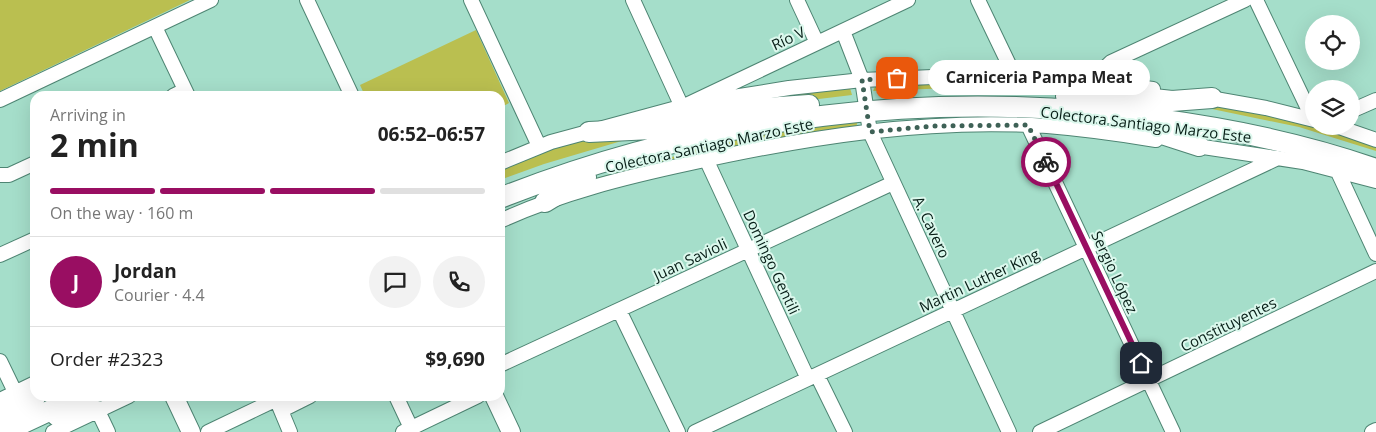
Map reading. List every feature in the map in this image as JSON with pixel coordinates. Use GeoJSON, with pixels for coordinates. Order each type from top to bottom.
{"type":"FeatureCollection","features":[{"type":"Feature","properties":{"kind":"highway"},"geometry":{"type":"LineString","coordinates":[[1066,96],[1098,93],[1172,101],[1212,98]]}},
{"type":"Feature","properties":{"kind":"highway"},"geometry":{"type":"LineString","coordinates":[[505,184],[569,162],[681,129],[741,115],[864,97],[968,94],[1066,96],[1122,102],[1241,120],[1308,136],[1376,157]]}},
{"type":"Feature","properties":{"kind":"highway"},"geometry":{"type":"LineString","coordinates":[[505,196],[592,166],[720,132],[794,118],[864,97],[934,105],[1004,105],[1098,111],[1210,126],[1281,141],[1376,169]]}},
{"type":"Feature","properties":{"kind":"highway"},"geometry":{"type":"LineString","coordinates":[[589,132],[652,129],[736,110],[809,105]]}},
{"type":"Feature","properties":{"kind":"highway"},"geometry":{"type":"LineString","coordinates":[[1004,105],[1042,114],[1123,121],[1199,146]]}},
{"type":"Feature","properties":{"kind":"highway"},"geometry":{"type":"LineString","coordinates":[[545,202],[582,179],[684,149],[720,132]]}},
{"type":"Feature","properties":{"kind":"highway"},"geometry":{"type":"LineString","coordinates":[[0,413],[30,399]]}},
{"type":"Feature","properties":{"kind":"highway"},"geometry":{"type":"LineString","coordinates":[[0,422],[44,401]]}},
{"type":"Feature","properties":{"kind":"highway"},"geometry":{"type":"LineString","coordinates":[[4,432],[70,401]]}},
{"type":"Feature","properties":{"kind":"highway"},"geometry":{"type":"LineString","coordinates":[[24,432],[68,412],[98,411]]}},
{"type":"Feature","properties":{"kind":"main road"},"geometry":{"type":"LineString","coordinates":[[176,401],[191,432]]}},
{"type":"Feature","properties":{"kind":"main road"},"geometry":{"type":"LineString","coordinates":[[496,401],[511,432]]}},
{"type":"Feature","properties":{"kind":"street"},"geometry":{"type":"LineString","coordinates":[[0,100],[210,0]]}},
{"type":"Feature","properties":{"kind":"street"},"geometry":{"type":"LineString","coordinates":[[307,0],[345,91]]}},
{"type":"Feature","properties":{"kind":"street"},"geometry":{"type":"LineString","coordinates":[[471,0],[539,146]]}},
{"type":"Feature","properties":{"kind":"street"},"geometry":{"type":"LineString","coordinates":[[633,0],[682,107]]}},
{"type":"Feature","properties":{"kind":"street"},"geometry":{"type":"LineString","coordinates":[[797,0],[817,43]]}},
{"type":"Feature","properties":{"kind":"street","name":"Río V"},"geometry":{"type":"LineString","coordinates":[[682,107],[908,0]]}},
{"type":"Feature","properties":{"kind":"street"},"geometry":{"type":"LineString","coordinates":[[978,0],[1014,75]]}},
{"type":"Feature","properties":{"kind":"street"},"geometry":{"type":"LineString","coordinates":[[1091,80],[1111,62],[1245,0]]}},
{"type":"Feature","properties":{"kind":"street"},"geometry":{"type":"LineString","coordinates":[[1256,0],[1305,103]]}},
{"type":"Feature","properties":{"kind":"street"},"geometry":{"type":"LineString","coordinates":[[155,26],[181,91]]}},
{"type":"Feature","properties":{"kind":"street","name":"A. Cavero"},"geometry":{"type":"LineString","coordinates":[[843,30],[864,97],[870,132],[1010,432]]}},
{"type":"Feature","properties":{"kind":"street"},"geometry":{"type":"LineString","coordinates":[[505,160],[539,146],[589,132],[682,107],[748,94],[864,97],[964,75],[1014,75],[1091,80],[1212,98],[1266,108],[1305,118]]}},
{"type":"Feature","properties":{"kind":"street"},"geometry":{"type":"LineString","coordinates":[[1360,107],[1376,100]]}},
{"type":"Feature","properties":{"kind":"street","name":"Colectora Santiago Marzo Este"},"geometry":{"type":"LineString","coordinates":[[505,219],[545,202],[614,180],[769,146],[870,132],[933,126],[1028,125],[1101,131],[1278,158],[1337,170],[1376,181]]}},
{"type":"Feature","properties":{"kind":"street","name":"Sergio López"},"geometry":{"type":"LineString","coordinates":[[1028,125],[1173,432]]}},
{"type":"Feature","properties":{"kind":"street"},"geometry":{"type":"LineString","coordinates":[[1360,134],[1376,140]]}},
{"type":"Feature","properties":{"kind":"street","name":"Martin Luther King"},"geometry":{"type":"LineString","coordinates":[[695,432],[1278,158]]}},
{"type":"Feature","properties":{"kind":"street","name":"Domingo Gentili"},"geometry":{"type":"LineString","coordinates":[[706,160],[748,250],[813,377],[845,432]]}},
{"type":"Feature","properties":{"kind":"street"},"geometry":{"type":"LineString","coordinates":[[0,175],[11,174],[30,165]]}},
{"type":"Feature","properties":{"kind":"street"},"geometry":{"type":"LineString","coordinates":[[1337,170],[1376,254]]}},
{"type":"Feature","properties":{"kind":"street","name":"Juan Savioli"},"geometry":{"type":"LineString","coordinates":[[505,363],[893,183]]}},
{"type":"Feature","properties":{"kind":"street"},"geometry":{"type":"LineString","coordinates":[[0,255],[30,241]]}},
{"type":"Feature","properties":{"kind":"street","name":"Constituyentes"},"geometry":{"type":"LineString","coordinates":[[1040,432],[1376,271]]}},
{"type":"Feature","properties":{"kind":"street"},"geometry":{"type":"LineString","coordinates":[[619,310],[678,432]]}},
{"type":"Feature","properties":{"kind":"street"},"geometry":{"type":"LineString","coordinates":[[0,361],[15,392]]}},
{"type":"Feature","properties":{"kind":"street"},"geometry":{"type":"LineString","coordinates":[[0,400],[30,385]]}},
{"type":"Feature","properties":{"kind":"street"},"geometry":{"type":"LineString","coordinates":[[53,432],[119,401]]}},
{"type":"Feature","properties":{"kind":"street"},"geometry":{"type":"LineString","coordinates":[[398,401],[407,430],[468,401]]}},
{"type":"Feature","properties":{"kind":"street"},"geometry":{"type":"LineString","coordinates":[[208,432],[278,402],[290,432]]}},
{"type":"Feature","properties":{"kind":"street"},"geometry":{"type":"LineString","coordinates":[[98,411],[108,432]]}},
{"type":"Feature","properties":{"kind":"street"},"geometry":{"type":"LineString","coordinates":[[1372,432],[1376,430]]}},
{"type":"Feature","properties":{"kind":"shaded area"},"geometry":{"type":"Polygon","coordinates":[[[0,0],[190,0],[0,91],[0,0]]]}},
{"type":"Feature","properties":{"kind":"shaded area"},"geometry":{"type":"Polygon","coordinates":[[[476,30],[504,91],[363,91],[360,85],[476,30]]]}},
{"type":"Feature","properties":{"kind":"shaded area"},"geometry":{"type":"Polygon","coordinates":[[[994,80],[1053,81],[1093,89],[1040,90],[980,87],[873,91],[876,85],[994,80]]]}},
{"type":"Feature","properties":{"kind":"shaded area"},"geometry":{"type":"Polygon","coordinates":[[[850,88],[852,95],[802,101],[742,100],[850,88]]]}},
{"type":"Feature","properties":{"kind":"shaded area"},"geometry":{"type":"Polygon","coordinates":[[[505,94],[509,103],[505,105],[505,94]]]}},
{"type":"Feature","properties":{"kind":"shaded area"},"geometry":{"type":"Polygon","coordinates":[[[1183,103],[1246,109],[1305,123],[1305,129],[1183,103]]]}},
{"type":"Feature","properties":{"kind":"shaded area"},"geometry":{"type":"Polygon","coordinates":[[[859,118],[856,127],[586,181],[679,155],[725,138],[859,118]]]}},
{"type":"Feature","properties":{"kind":"shaded area"},"geometry":{"type":"Polygon","coordinates":[[[1325,135],[1344,135],[1376,146],[1376,151],[1325,135]]]}},
{"type":"Feature","properties":{"kind":"shaded area"},"geometry":{"type":"Polygon","coordinates":[[[635,137],[544,164],[505,178],[505,165],[581,138],[635,137]]]}},
{"type":"Feature","properties":{"kind":"way so far"},"geometry":{"type":"LineString","coordinates":[[897,78],[862,80],[870,132],[933,126],[1028,125],[1046,162]]}},
{"type":"Feature","properties":{"kind":"place","name":"Carniceria Pampa Meat"},"geometry":{"type":"Point","coordinates":[897,78]}},
{"type":"Feature","properties":{"kind":"route"},"geometry":{"type":"LineString","coordinates":[[1046,162],[1141,363]]}}]}
